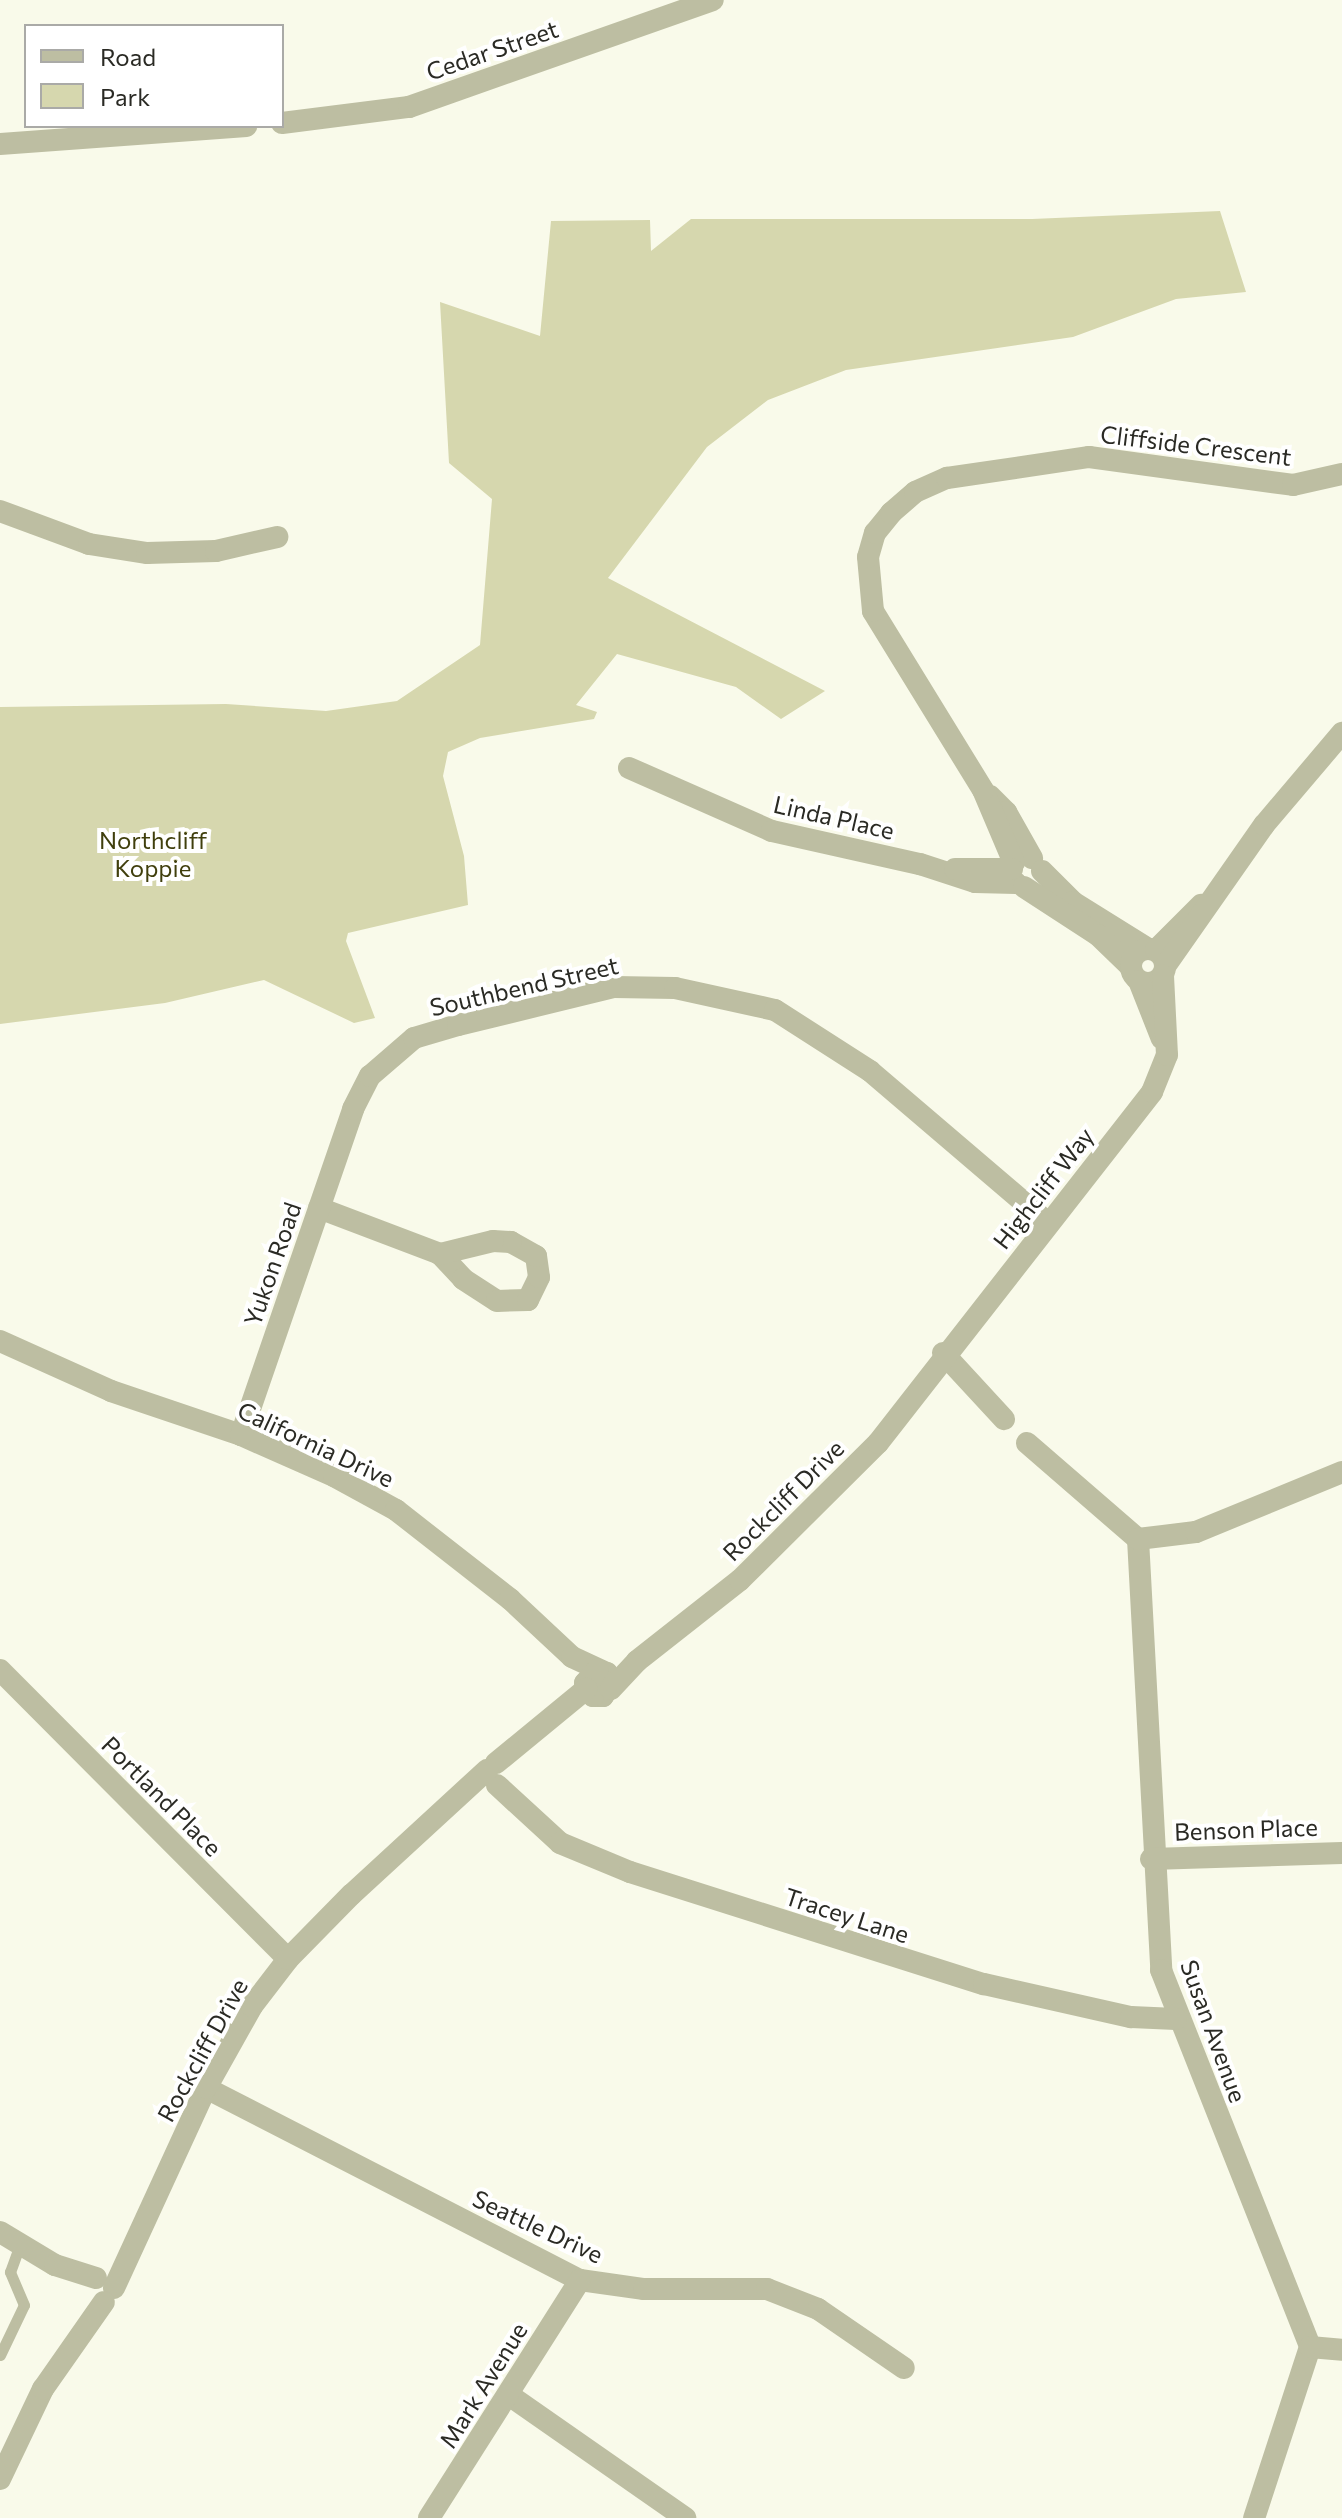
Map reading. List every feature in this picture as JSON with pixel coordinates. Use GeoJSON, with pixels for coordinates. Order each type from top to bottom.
{"type":"FeatureCollection","features":[{"type":"Feature","properties":{"kind":"street","name":"Cedar Street"},"geometry":{"type":"LineString","coordinates":[[284,123],[409,107],[713,0]]}},
{"type":"Feature","properties":{"kind":"street"},"geometry":{"type":"LineString","coordinates":[[0,144],[219,128]]}},
{"type":"Feature","properties":{"kind":"street","name":"Cliffside Crescent"},"geometry":{"type":"LineString","coordinates":[[1134,974],[1088,927],[1023,872],[1006,812],[983,790],[873,611],[868,557],[875,533],[891,513],[915,492],[947,478],[1089,457],[1293,485],[1342,474]]}},
{"type":"Feature","properties":{"kind":"street"},"geometry":{"type":"LineString","coordinates":[[0,511],[89,544],[147,553],[216,551],[277,537]]}},
{"type":"Feature","properties":{"kind":"street"},"geometry":{"type":"LineString","coordinates":[[1167,1047],[1134,974],[1132,958],[1158,960],[1190,937],[1212,898],[1264,825],[1342,733]]}},
{"type":"Feature","properties":{"kind":"street","name":"Linda Place"},"geometry":{"type":"LineString","coordinates":[[629,768],[772,831],[942,870],[975,882],[1023,872]]}},
{"type":"Feature","properties":{"kind":"street","name":"Cliffside Crescent"},"geometry":{"type":"LineString","coordinates":[[1023,872],[1158,960]]}},
{"type":"Feature","properties":{"kind":"street"},"geometry":{"type":"LineString","coordinates":[[1134,974],[1157,982],[1158,960]]}},
{"type":"Feature","properties":{"kind":"street","name":"Highcliff Way"},"geometry":{"type":"LineString","coordinates":[[943,1353],[1152,1092],[1167,1047],[1158,960]]}},
{"type":"Feature","properties":{"kind":"street","name":"Southbend Street"},"geometry":{"type":"LineString","coordinates":[[353,1109],[370,1076],[414,1038],[614,987],[675,988],[764,1007],[815,1032],[913,1107],[1049,1224]]}},
{"type":"Feature","properties":{"kind":"street","name":"Yukon Road"},"geometry":{"type":"LineString","coordinates":[[241,1435],[353,1109]]}},
{"type":"Feature","properties":{"kind":"street"},"geometry":{"type":"LineString","coordinates":[[319,1208],[440,1254]]}},
{"type":"Feature","properties":{"kind":"street","name":"California Drive"},"geometry":{"type":"LineString","coordinates":[[0,1341],[111,1391],[241,1435],[396,1510],[510,1599],[597,1683]]}},
{"type":"Feature","properties":{"kind":"street"},"geometry":{"type":"LineString","coordinates":[[943,1353],[1004,1419]]}},
{"type":"Feature","properties":{"kind":"street","name":"Rockcliff Drive"},"geometry":{"type":"LineString","coordinates":[[0,2479],[43,2389],[81,2330],[99,2289],[128,2250],[206,2088],[252,2006],[288,1959],[459,1799],[498,1775],[597,1683],[637,1661],[740,1580],[878,1443],[943,1353]]}},
{"type":"Feature","properties":{"kind":"street"},"geometry":{"type":"LineString","coordinates":[[1027,1443],[1138,1539],[1196,1532],[1342,1472]]}},
{"type":"Feature","properties":{"kind":"street","name":"Susan Avenue"},"geometry":{"type":"LineString","coordinates":[[1138,1539],[1151,1859],[1161,1970],[1176,2019],[1310,2347]]}},
{"type":"Feature","properties":{"kind":"street","name":"Portland Place"},"geometry":{"type":"LineString","coordinates":[[0,1670],[288,1959]]}},
{"type":"Feature","properties":{"kind":"street","name":"Tracey Lane"},"geometry":{"type":"LineString","coordinates":[[498,1775],[522,1807],[560,1843],[586,1856],[984,1984],[1131,2017],[1176,2019]]}},
{"type":"Feature","properties":{"kind":"street","name":"Benson Place"},"geometry":{"type":"LineString","coordinates":[[1151,1859],[1342,1853]]}},
{"type":"Feature","properties":{"kind":"street","name":"Seattle Drive"},"geometry":{"type":"LineString","coordinates":[[206,2088],[580,2280],[644,2289],[767,2289],[818,2309],[904,2368]]}},
{"type":"Feature","properties":{"kind":"street"},"geometry":{"type":"LineString","coordinates":[[6,2238],[99,2289]]}},
{"type":"Feature","properties":{"kind":"street","name":"Mark Avenue"},"geometry":{"type":"LineString","coordinates":[[429,2518],[580,2280]]}},
{"type":"Feature","properties":{"kind":"street"},"geometry":{"type":"LineString","coordinates":[[1254,2518],[1310,2347],[1342,2350]]}},
{"type":"Feature","properties":{"kind":"street"},"geometry":{"type":"LineString","coordinates":[[509,2395],[685,2518]]}},
{"type":"Feature","properties":{"kind":"lane"},"geometry":{"type":"LineString","coordinates":[[0,2355],[24,2305],[10,2272],[6,2238]]}},
{"type":"Feature","properties":{"kind":"green space","name":"Northcliff Koppie"},"geometry":{"type":"Polygon","coordinates":[[[1220,211],[1246,292],[1176,299],[1073,337],[846,370],[768,400],[707,447],[608,578],[825,691],[781,719],[736,687],[617,654],[576,705],[597,712],[594,719],[480,738],[448,752],[443,776],[464,856],[468,905],[348,933],[346,941],[375,1018],[354,1023],[264,980],[165,1003],[0,1024],[0,707],[226,704],[326,711],[397,701],[480,645],[492,499],[449,463],[440,302],[540,336],[551,221],[650,220],[651,251],[691,219],[1032,219],[1220,211]]]}}]}
